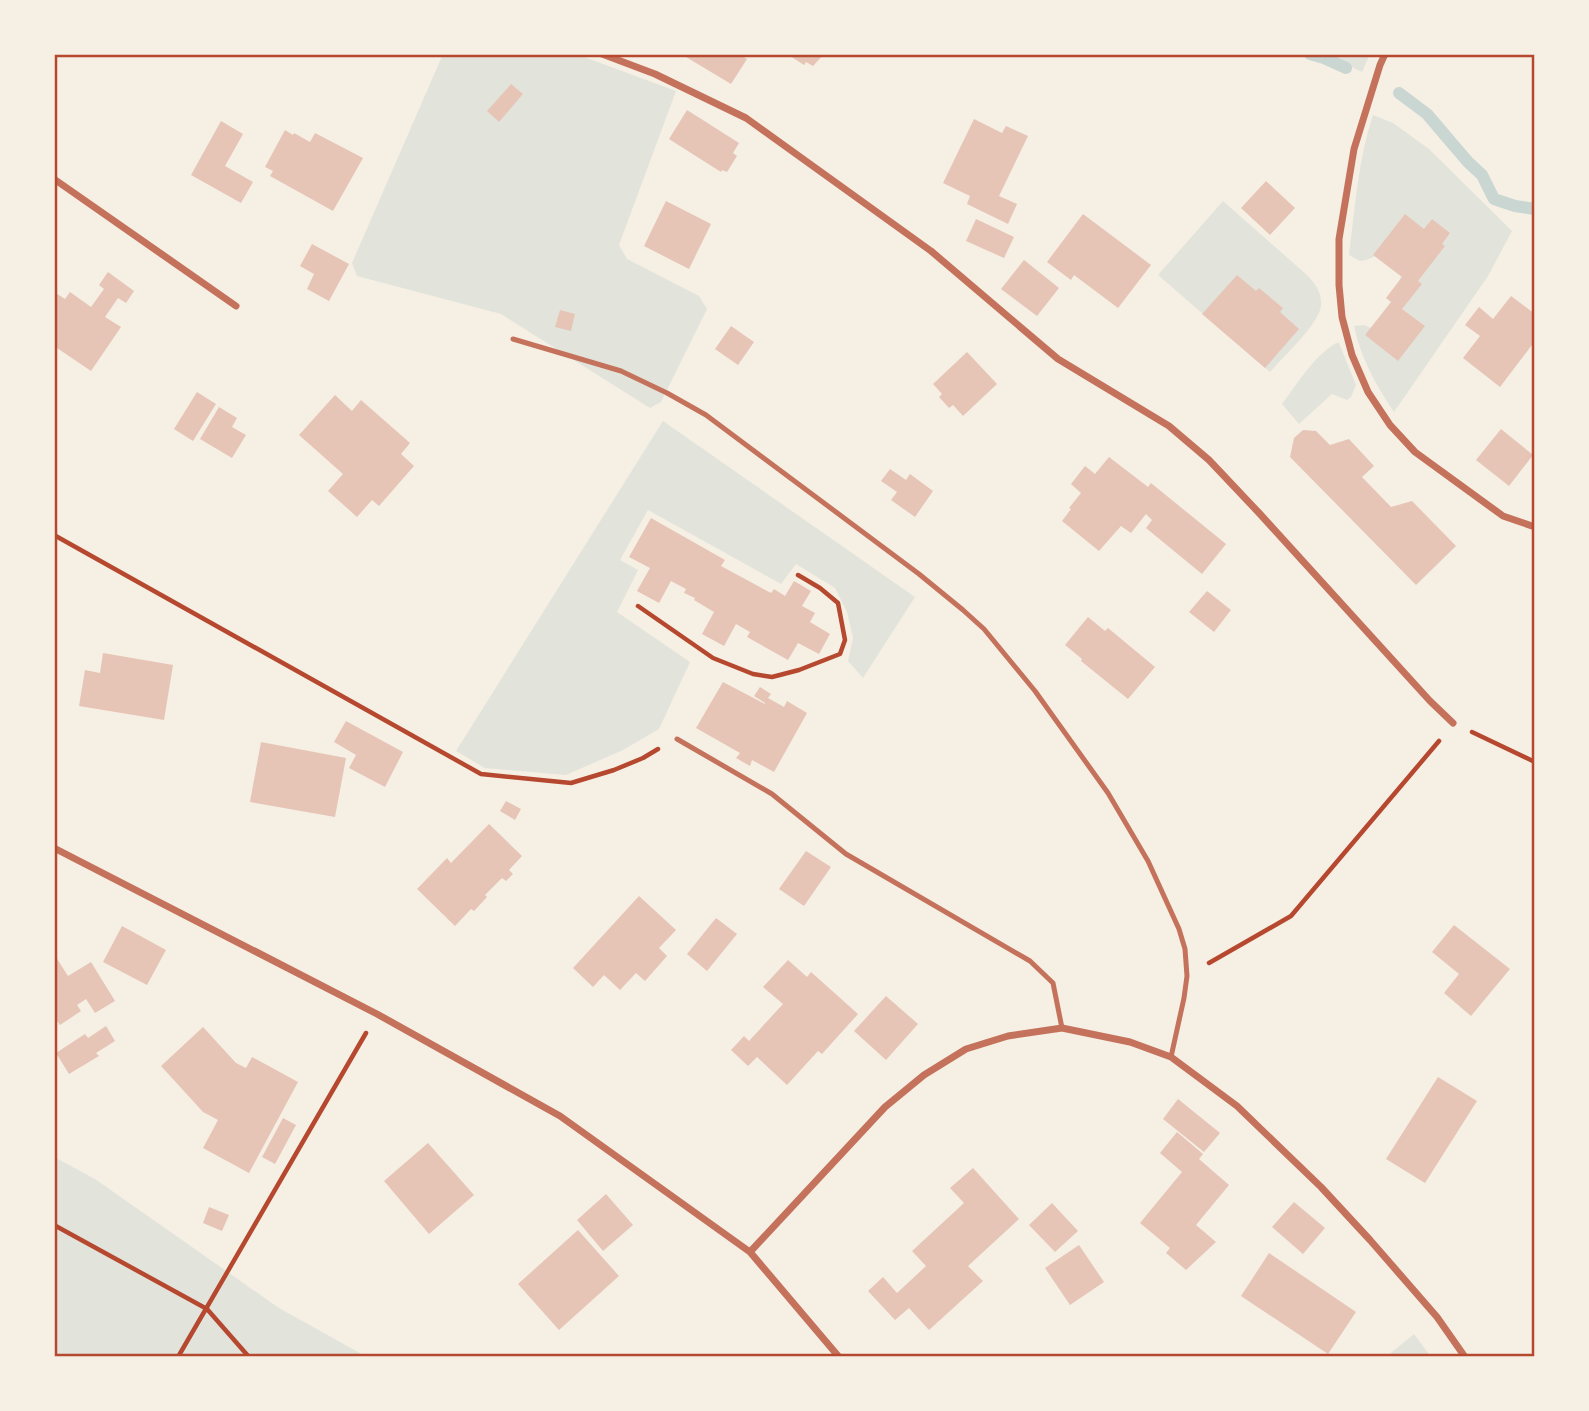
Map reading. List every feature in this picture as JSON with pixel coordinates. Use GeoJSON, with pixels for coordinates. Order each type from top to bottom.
{"type":"FeatureCollection","features":[{"type":"Feature","properties":{"kind":"street"},"geometry":{"type":"LineString","coordinates":[[602,54],[655,74],[746,118],[931,251],[1058,359],[1169,426],[1209,460],[1453,723]]}},
{"type":"Feature","properties":{"kind":"street"},"geometry":{"type":"LineString","coordinates":[[1385,54],[1353,149],[1339,239],[1342,317],[1352,355],[1368,392],[1390,425],[1416,452],[1503,516],[1535,527]]}},
{"type":"Feature","properties":{"kind":"street"},"geometry":{"type":"LineString","coordinates":[[54,179],[236,306]]}},
{"type":"Feature","properties":{"kind":"street"},"geometry":{"type":"LineString","coordinates":[[54,848],[377,1014],[560,1116],[750,1252],[839,1357]]}},
{"type":"Feature","properties":{"kind":"street"},"geometry":{"type":"LineString","coordinates":[[750,1252],[885,1107],[924,1075],[966,1049],[1008,1036],[1062,1028],[1130,1042],[1171,1057],[1237,1105],[1321,1187],[1370,1240],[1428,1308],[1465,1357]]}},
{"type":"Feature","properties":{"kind":"lane"},"geometry":{"type":"LineString","coordinates":[[513,339],[621,371],[706,415],[919,574],[984,629],[1035,691],[1108,793],[1148,860],[1179,929],[1185,948],[1187,976],[1171,1057]]}},
{"type":"Feature","properties":{"kind":"lane"},"geometry":{"type":"LineString","coordinates":[[677,739],[772,794],[846,854],[1030,961],[1053,983],[1062,1028]]}},
{"type":"Feature","properties":{"kind":"path"},"geometry":{"type":"LineString","coordinates":[[54,535],[481,774],[571,783],[643,758],[677,739]]}},
{"type":"Feature","properties":{"kind":"path"},"geometry":{"type":"LineString","coordinates":[[638,606],[713,658],[753,674],[772,677],[840,654],[845,640],[838,603],[798,575]]}},
{"type":"Feature","properties":{"kind":"path"},"geometry":{"type":"LineString","coordinates":[[1187,976],[1291,916],[1453,723],[1535,762]]}},
{"type":"Feature","properties":{"kind":"path"},"geometry":{"type":"LineString","coordinates":[[178,1357],[377,1014]]}},
{"type":"Feature","properties":{"kind":"path"},"geometry":{"type":"LineString","coordinates":[[54,1225],[207,1308],[249,1357]]}},
{"type":"Feature","properties":{"kind":"shaded area"},"geometry":{"type":"Polygon","coordinates":[[[443,54],[576,54],[676,91],[619,245],[627,259],[699,296],[707,309],[661,402],[650,408],[501,314],[357,276],[352,263],[443,54]]]}},
{"type":"Feature","properties":{"kind":"shaded area"},"geometry":{"type":"Polygon","coordinates":[[[1324,54],[1370,54],[1362,72],[1324,54]]]}},
{"type":"Feature","properties":{"kind":"shaded area"},"geometry":{"type":"Polygon","coordinates":[[[1373,115],[1393,123],[1429,149],[1512,231],[1488,276],[1394,412],[1370,371],[1354,326],[1364,325],[1383,333],[1412,241],[1366,260],[1360,261],[1349,255],[1360,167],[1373,115]]]}},
{"type":"Feature","properties":{"kind":"shaded area"},"geometry":{"type":"Polygon","coordinates":[[[1223,201],[1307,275],[1320,296],[1321,305],[1315,321],[1270,372],[1158,275],[1223,201]]]}},
{"type":"Feature","properties":{"kind":"shaded area"},"geometry":{"type":"Polygon","coordinates":[[[1339,343],[1356,385],[1351,397],[1347,400],[1332,394],[1299,424],[1282,404],[1313,363],[1339,343]]]}},
{"type":"Feature","properties":{"kind":"shaded area"},"geometry":{"type":"Polygon","coordinates":[[[663,421],[915,597],[863,678],[848,661],[853,638],[847,612],[835,588],[796,564],[781,584],[648,510],[620,560],[638,570],[617,612],[690,662],[659,729],[623,750],[566,775],[485,768],[456,751],[663,421]]]}},
{"type":"Feature","properties":{"kind":"shaded area"},"geometry":{"type":"Polygon","coordinates":[[[54,1157],[95,1179],[279,1308],[367,1357],[54,1357],[54,1157]]]}},
{"type":"Feature","properties":{"kind":"shaded area"},"geometry":{"type":"Polygon","coordinates":[[[1414,1334],[1431,1357],[1386,1357],[1414,1334]]]}},
{"type":"Feature","properties":{"kind":"building"},"geometry":{"type":"Polygon","coordinates":[[[681,54],[739,54],[747,59],[731,84],[681,54]]]}},
{"type":"Feature","properties":{"kind":"building"},"geometry":{"type":"Polygon","coordinates":[[[787,54],[824,54],[813,66],[806,62],[804,65],[787,54]]]}},
{"type":"Feature","properties":{"kind":"building"},"geometry":{"type":"Polygon","coordinates":[[[511,84],[523,94],[499,122],[487,111],[511,84]]]}},
{"type":"Feature","properties":{"kind":"building"},"geometry":{"type":"Polygon","coordinates":[[[687,110],[739,143],[733,153],[737,156],[727,172],[721,172],[669,139],[687,110]]]}},
{"type":"Feature","properties":{"kind":"building"},"geometry":{"type":"Polygon","coordinates":[[[974,119],[1002,133],[1006,126],[1028,136],[999,196],[1017,204],[1008,224],[967,204],[970,196],[943,183],[974,119]]]}},
{"type":"Feature","properties":{"kind":"building"},"geometry":{"type":"Polygon","coordinates":[[[221,121],[243,134],[225,166],[253,182],[241,203],[191,175],[221,121]]]}},
{"type":"Feature","properties":{"kind":"building"},"geometry":{"type":"Polygon","coordinates":[[[285,130],[310,142],[315,133],[363,158],[333,211],[270,176],[273,171],[265,167],[285,130]]]}},
{"type":"Feature","properties":{"kind":"building"},"geometry":{"type":"Polygon","coordinates":[[[1266,181],[1295,208],[1270,235],[1241,208],[1266,181]]]}},
{"type":"Feature","properties":{"kind":"building"},"geometry":{"type":"Polygon","coordinates":[[[666,201],[711,224],[689,269],[644,246],[666,201]]]}},
{"type":"Feature","properties":{"kind":"building"},"geometry":{"type":"Polygon","coordinates":[[[1083,214],[1151,265],[1118,308],[1074,275],[1071,280],[1047,262],[1083,214]]]}},
{"type":"Feature","properties":{"kind":"building"},"geometry":{"type":"Polygon","coordinates":[[[1405,214],[1424,229],[1432,219],[1450,233],[1442,244],[1445,246],[1418,281],[1422,284],[1402,309],[1425,326],[1398,361],[1365,335],[1391,302],[1386,298],[1402,277],[1373,255],[1405,214]]]}},
{"type":"Feature","properties":{"kind":"building"},"geometry":{"type":"Polygon","coordinates":[[[976,219],[1014,237],[1004,258],[966,241],[976,219]]]}},
{"type":"Feature","properties":{"kind":"building"},"geometry":{"type":"Polygon","coordinates":[[[312,244],[349,264],[329,301],[307,289],[314,274],[300,266],[312,244]]]}},
{"type":"Feature","properties":{"kind":"building"},"geometry":{"type":"Polygon","coordinates":[[[1024,260],[1059,288],[1037,316],[1001,289],[1024,260]]]}},
{"type":"Feature","properties":{"kind":"building"},"geometry":{"type":"Polygon","coordinates":[[[108,272],[134,291],[126,303],[118,298],[105,317],[121,327],[91,371],[54,346],[54,292],[65,299],[70,292],[91,307],[104,289],[99,285],[108,272]]]}},
{"type":"Feature","properties":{"kind":"building"},"geometry":{"type":"Polygon","coordinates":[[[1237,275],[1256,291],[1259,288],[1283,308],[1280,312],[1299,329],[1265,368],[1202,314],[1237,275]]]}},
{"type":"Feature","properties":{"kind":"building"},"geometry":{"type":"Polygon","coordinates":[[[1511,296],[1535,314],[1535,341],[1500,387],[1463,358],[1480,336],[1465,325],[1479,307],[1493,319],[1511,296]]]}},
{"type":"Feature","properties":{"kind":"building"},"geometry":{"type":"Polygon","coordinates":[[[560,310],[575,314],[571,331],[555,327],[560,310]]]}},
{"type":"Feature","properties":{"kind":"building"},"geometry":{"type":"Polygon","coordinates":[[[731,326],[754,342],[738,365],[715,349],[731,326]]]}},
{"type":"Feature","properties":{"kind":"building"},"geometry":{"type":"Polygon","coordinates":[[[967,352],[997,384],[963,416],[953,405],[949,408],[939,397],[942,394],[933,384],[967,352]]]}},
{"type":"Feature","properties":{"kind":"building"},"geometry":{"type":"Polygon","coordinates":[[[197,392],[216,404],[193,441],[174,429],[197,392]]]}},
{"type":"Feature","properties":{"kind":"building"},"geometry":{"type":"Polygon","coordinates":[[[335,395],[352,411],[361,400],[410,443],[401,454],[414,466],[379,506],[372,500],[357,517],[328,491],[343,474],[299,435],[335,395]]]}},
{"type":"Feature","properties":{"kind":"building"},"geometry":{"type":"Polygon","coordinates":[[[219,407],[237,418],[232,427],[246,435],[232,458],[200,439],[219,407]]]}},
{"type":"Feature","properties":{"kind":"building"},"geometry":{"type":"Polygon","coordinates":[[[1501,429],[1533,455],[1509,486],[1476,460],[1501,429]]]}},
{"type":"Feature","properties":{"kind":"building"},"geometry":{"type":"Polygon","coordinates":[[[1303,430],[1316,431],[1330,445],[1349,439],[1374,466],[1362,477],[1391,507],[1412,501],[1456,546],[1416,585],[1290,457],[1294,438],[1303,430]]]}},
{"type":"Feature","properties":{"kind":"building"},"geometry":{"type":"Polygon","coordinates":[[[1109,457],[1148,487],[1151,483],[1226,544],[1202,574],[1146,528],[1152,520],[1146,514],[1131,533],[1121,526],[1099,551],[1062,521],[1081,493],[1071,484],[1085,466],[1095,474],[1109,457]]]}},
{"type":"Feature","properties":{"kind":"building"},"geometry":{"type":"Polygon","coordinates":[[[890,469],[906,480],[910,474],[933,491],[915,517],[891,500],[897,492],[881,481],[890,469]]]}},
{"type":"Feature","properties":{"kind":"building"},"geometry":{"type":"Polygon","coordinates":[[[651,518],[725,560],[721,566],[771,593],[774,589],[785,596],[794,581],[811,591],[802,606],[815,613],[810,622],[830,634],[819,654],[798,643],[788,660],[747,637],[750,632],[736,624],[724,646],[702,634],[714,612],[684,593],[686,589],[671,581],[659,603],[637,591],[650,568],[629,557],[651,518]]]}},
{"type":"Feature","properties":{"kind":"building"},"geometry":{"type":"Polygon","coordinates":[[[1207,591],[1231,610],[1214,632],[1189,612],[1207,591]]]}},
{"type":"Feature","properties":{"kind":"building"},"geometry":{"type":"Polygon","coordinates":[[[1088,617],[1105,631],[1108,628],[1155,667],[1128,699],[1065,645],[1088,617]]]}},
{"type":"Feature","properties":{"kind":"building"},"geometry":{"type":"Polygon","coordinates":[[[103,653],[173,665],[164,720],[79,706],[85,670],[100,673],[103,653]]]}},
{"type":"Feature","properties":{"kind":"building"},"geometry":{"type":"Polygon","coordinates":[[[723,682],[765,704],[754,696],[760,687],[771,694],[768,698],[784,707],[787,701],[807,713],[774,772],[752,760],[750,766],[736,758],[740,753],[696,728],[723,682]]]}},
{"type":"Feature","properties":{"kind":"building"},"geometry":{"type":"Polygon","coordinates":[[[346,721],[403,752],[385,787],[349,768],[356,755],[334,742],[346,721]]]}},
{"type":"Feature","properties":{"kind":"building"},"geometry":{"type":"Polygon","coordinates":[[[261,742],[346,758],[335,817],[250,802],[261,742]]]}},
{"type":"Feature","properties":{"kind":"building"},"geometry":{"type":"Polygon","coordinates":[[[506,801],[521,809],[515,820],[500,811],[506,801]]]}},
{"type":"Feature","properties":{"kind":"building"},"geometry":{"type":"Polygon","coordinates":[[[489,824],[522,856],[509,870],[513,874],[506,881],[502,878],[474,911],[471,909],[455,926],[417,889],[447,858],[451,863],[489,824]]]}},
{"type":"Feature","properties":{"kind":"building"},"geometry":{"type":"Polygon","coordinates":[[[806,851],[831,867],[804,906],[779,889],[806,851]]]}},
{"type":"Feature","properties":{"kind":"building"},"geometry":{"type":"Polygon","coordinates":[[[639,896],[676,930],[659,948],[667,956],[645,981],[636,973],[620,990],[604,975],[593,987],[573,968],[639,896]]]}},
{"type":"Feature","properties":{"kind":"building"},"geometry":{"type":"Polygon","coordinates":[[[716,918],[737,934],[707,971],[687,954],[716,918]]]}},
{"type":"Feature","properties":{"kind":"building"},"geometry":{"type":"Polygon","coordinates":[[[1454,925],[1510,969],[1471,1016],[1444,993],[1459,974],[1432,952],[1454,925]]]}},
{"type":"Feature","properties":{"kind":"building"},"geometry":{"type":"Polygon","coordinates":[[[122,926],[166,950],[147,985],[103,962],[122,926]]]}},
{"type":"Feature","properties":{"kind":"building"},"geometry":{"type":"Polygon","coordinates":[[[54,954],[68,976],[91,962],[115,1001],[95,1013],[86,999],[77,1005],[81,1011],[60,1025],[54,1017],[54,954]]]}},
{"type":"Feature","properties":{"kind":"building"},"geometry":{"type":"Polygon","coordinates":[[[788,960],[807,977],[811,972],[858,1014],[822,1054],[818,1051],[787,1085],[757,1057],[748,1066],[731,1050],[744,1036],[749,1041],[783,1004],[763,987],[788,960]]]}},
{"type":"Feature","properties":{"kind":"building"},"geometry":{"type":"Polygon","coordinates":[[[886,996],[918,1024],[886,1060],[854,1031],[886,996]]]}},
{"type":"Feature","properties":{"kind":"building"},"geometry":{"type":"Polygon","coordinates":[[[106,1026],[115,1041],[96,1053],[99,1056],[69,1074],[56,1053],[85,1034],[88,1038],[106,1026]]]}},
{"type":"Feature","properties":{"kind":"building"},"geometry":{"type":"Polygon","coordinates":[[[203,1027],[236,1063],[246,1068],[252,1057],[298,1082],[249,1173],[203,1148],[218,1120],[203,1112],[161,1066],[203,1027]]]}},
{"type":"Feature","properties":{"kind":"building"},"geometry":{"type":"Polygon","coordinates":[[[1438,1077],[1477,1101],[1425,1183],[1386,1159],[1438,1077]]]}},
{"type":"Feature","properties":{"kind":"building"},"geometry":{"type":"Polygon","coordinates":[[[1178,1099],[1220,1133],[1204,1152],[1163,1119],[1178,1099]]]}},
{"type":"Feature","properties":{"kind":"building"},"geometry":{"type":"Polygon","coordinates":[[[283,1118],[296,1125],[275,1164],[262,1157],[283,1118]]]}},
{"type":"Feature","properties":{"kind":"building"},"geometry":{"type":"Polygon","coordinates":[[[1177,1132],[1203,1154],[1199,1159],[1229,1185],[1196,1225],[1216,1242],[1186,1270],[1166,1253],[1170,1248],[1140,1223],[1182,1172],[1160,1153],[1177,1132]]]}},
{"type":"Feature","properties":{"kind":"building"},"geometry":{"type":"Polygon","coordinates":[[[428,1143],[474,1195],[429,1234],[384,1181],[428,1143]]]}},
{"type":"Feature","properties":{"kind":"building"},"geometry":{"type":"Polygon","coordinates":[[[973,1168],[1019,1219],[968,1266],[983,1281],[929,1330],[909,1308],[895,1320],[868,1291],[883,1277],[897,1293],[926,1266],[912,1251],[964,1203],[950,1188],[973,1168]]]}},
{"type":"Feature","properties":{"kind":"building"},"geometry":{"type":"Polygon","coordinates":[[[606,1194],[633,1225],[603,1251],[577,1220],[606,1194]]]}},
{"type":"Feature","properties":{"kind":"building"},"geometry":{"type":"Polygon","coordinates":[[[1294,1202],[1325,1228],[1303,1254],[1272,1227],[1294,1202]]]}},
{"type":"Feature","properties":{"kind":"building"},"geometry":{"type":"Polygon","coordinates":[[[1052,1203],[1078,1231],[1055,1252],[1029,1225],[1052,1203]]]}},
{"type":"Feature","properties":{"kind":"building"},"geometry":{"type":"Polygon","coordinates":[[[209,1207],[229,1215],[222,1231],[203,1223],[209,1207]]]}},
{"type":"Feature","properties":{"kind":"building"},"geometry":{"type":"Polygon","coordinates":[[[578,1230],[619,1276],[559,1330],[518,1284],[578,1230]]]}},
{"type":"Feature","properties":{"kind":"building"},"geometry":{"type":"Polygon","coordinates":[[[1079,1245],[1104,1282],[1070,1305],[1045,1268],[1079,1245]]]}},
{"type":"Feature","properties":{"kind":"building"},"geometry":{"type":"Polygon","coordinates":[[[1269,1253],[1356,1312],[1328,1354],[1241,1296],[1269,1253]]]}},
{"type":"Feature","properties":{"kind":"waterway"},"geometry":{"type":"LineString","coordinates":[[1310,54],[1346,68]]}},
{"type":"Feature","properties":{"kind":"waterway"},"geometry":{"type":"LineString","coordinates":[[1399,93],[1427,114],[1482,175],[1494,199],[1535,209]]}}]}
